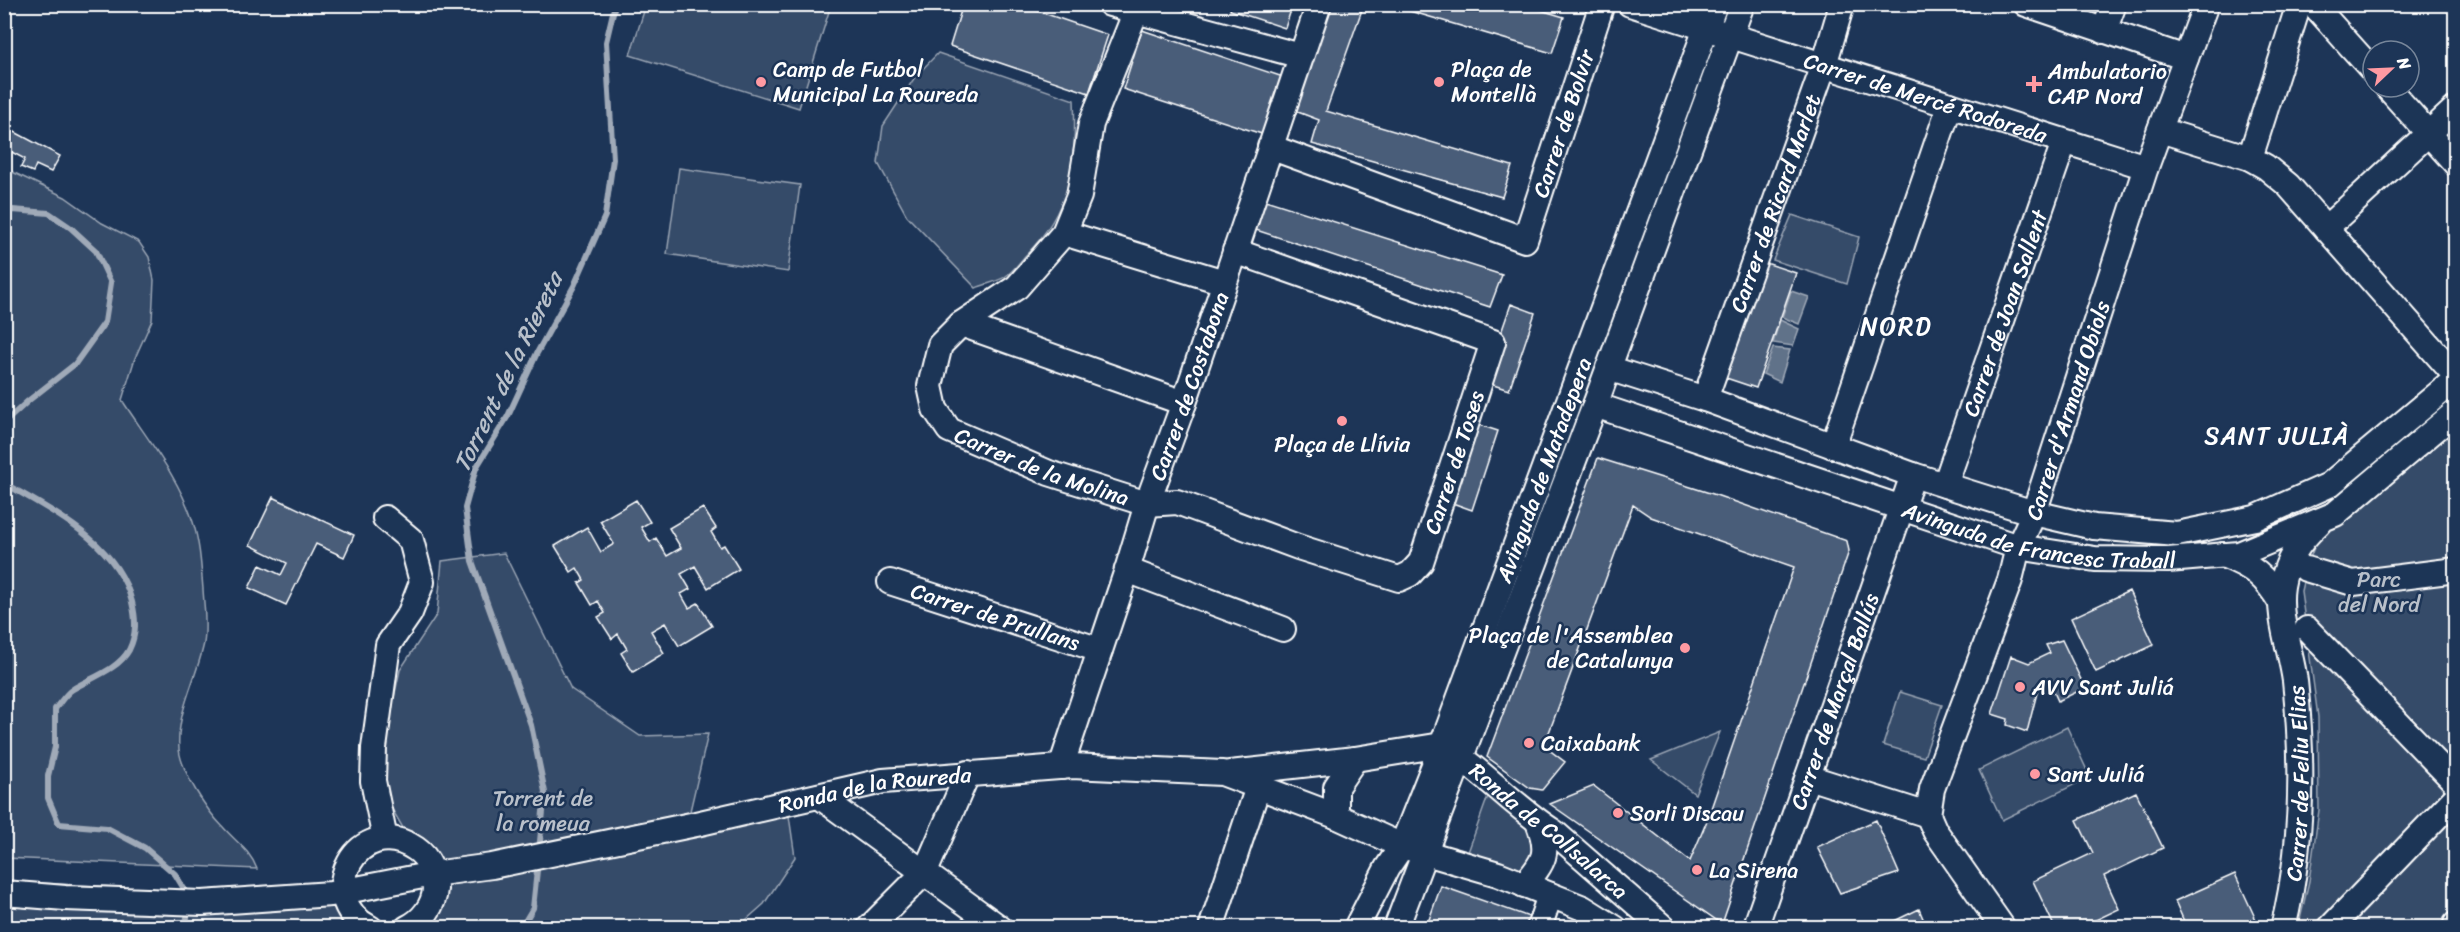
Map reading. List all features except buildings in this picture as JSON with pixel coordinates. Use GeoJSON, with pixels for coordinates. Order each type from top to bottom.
{"type":"FeatureCollection","features":[{"type":"Feature","properties":{"kind":"street"},"geometry":{"type":"LineString","coordinates":[[1110,4],[1301,56]]}},
{"type":"Feature","properties":{"kind":"street","name":"Carrer de Costabona"},"geometry":{"type":"LineString","coordinates":[[1061,767],[1147,504],[1184,403],[1319,4]]}},
{"type":"Feature","properties":{"kind":"street","name":"Carrer de Bolvir"},"geometry":{"type":"LineString","coordinates":[[1270,147],[1525,240],[1602,4]]}},
{"type":"Feature","properties":{"kind":"street","name":"Carrer de Mercé Rodoreda"},"geometry":{"type":"LineString","coordinates":[[1630,4],[2146,167]]}},
{"type":"Feature","properties":{"kind":"street","name":"Avinguda de Matadepera"},"geometry":{"type":"LineString","coordinates":[[1452,751],[1715,4]]}},
{"type":"Feature","properties":{"kind":"street","name":"Avinguda de Matadepera"},"geometry":{"type":"LineString","coordinates":[[1396,927],[1413,850],[1595,405],[1742,4]]}},
{"type":"Feature","properties":{"kind":"street","name":"Carrer de Ricard Marlet"},"geometry":{"type":"LineString","coordinates":[[1705,399],[1824,65],[1842,4]]}},
{"type":"Feature","properties":{"kind":"street"},"geometry":{"type":"LineString","coordinates":[[2026,4],[2186,58]]}},
{"type":"Feature","properties":{"kind":"street"},"geometry":{"type":"LineString","coordinates":[[2104,31],[2114,4]]}},
{"type":"Feature","properties":{"kind":"street","name":"Carrer d'Armand Obiols"},"geometry":{"type":"LineString","coordinates":[[1928,814],[1932,789],[2010,580],[2018,547],[2034,513],[2146,167],[2206,4]]}},
{"type":"Feature","properties":{"kind":"street"},"geometry":{"type":"LineString","coordinates":[[2250,159],[2299,4]]}},
{"type":"Feature","properties":{"kind":"street"},"geometry":{"type":"LineString","coordinates":[[2313,4],[2361,58]]}},
{"type":"Feature","properties":{"kind":"street","name":"Carrer de la Molina"},"geometry":{"type":"LineString","coordinates":[[1136,11],[1091,124],[1079,196],[1064,233],[1017,287],[961,324],[940,345],[930,387],[935,409],[950,430],[1049,473],[1147,504]]}},
{"type":"Feature","properties":{"kind":"street"},"geometry":{"type":"LineString","coordinates":[[2398,99],[2456,164]]}},
{"type":"Feature","properties":{"kind":"street"},"geometry":{"type":"LineString","coordinates":[[1833,446],[1950,105]]}},
{"type":"Feature","properties":{"kind":"street"},"geometry":{"type":"LineString","coordinates":[[2326,228],[2456,108]]}},
{"type":"Feature","properties":{"kind":"street"},"geometry":{"type":"LineString","coordinates":[[2160,130],[2250,159],[2266,167],[2288,185],[2456,377]]}},
{"type":"Feature","properties":{"kind":"street","name":"Carrer de Joan Sallent"},"geometry":{"type":"LineString","coordinates":[[1945,485],[2064,142]]}},
{"type":"Feature","properties":{"kind":"street"},"geometry":{"type":"LineString","coordinates":[[1064,233],[1224,282]]}},
{"type":"Feature","properties":{"kind":"street","name":"Carrer de Toses"},"geometry":{"type":"LineString","coordinates":[[1147,504],[1177,501],[1298,547],[1399,579],[1410,574],[1421,562],[1493,342],[1235,251]]}},
{"type":"Feature","properties":{"kind":"street"},"geometry":{"type":"LineString","coordinates":[[961,324],[1184,403]]}},
{"type":"Feature","properties":{"kind":"street","name":"Avinguda de Francesc Traball"},"geometry":{"type":"LineString","coordinates":[[1608,368],[1705,399],[1913,475],[2034,513],[2094,527],[2177,534],[2255,518],[2329,485],[2456,377]]}},
{"type":"Feature","properties":{"kind":"street","name":"Avinguda de Francesc Traball"},"geometry":{"type":"LineString","coordinates":[[1595,405],[2018,547],[2095,559],[2168,560],[2239,554],[2335,514],[2456,412]]}},
{"type":"Feature","properties":{"kind":"street","name":"Carrer de Marçal Ballús"},"geometry":{"type":"LineString","coordinates":[[1755,927],[1913,475]]}},
{"type":"Feature","properties":{"kind":"street"},"geometry":{"type":"LineString","coordinates":[[385,518],[411,540],[423,582],[410,613],[388,645],[374,748],[373,781],[385,840]]}},
{"type":"Feature","properties":{"kind":"street","name":"Carrer de Feliu Elias"},"geometry":{"type":"LineString","coordinates":[[2283,927],[2300,820],[2302,765],[2295,680],[2281,603],[2282,585],[2291,555],[2305,536],[2324,518]]}},
{"type":"Feature","properties":{"kind":"street","name":"Carrer de Feliu Elias"},"geometry":{"type":"LineString","coordinates":[[2223,555],[2248,565],[2260,574],[2281,603]]}},
{"type":"Feature","properties":{"kind":"street"},"geometry":{"type":"LineString","coordinates":[[2306,569],[2354,583],[2456,570]]}},
{"type":"Feature","properties":{"kind":"street"},"geometry":{"type":"LineString","coordinates":[[1127,570],[1283,629]]}},
{"type":"Feature","properties":{"kind":"street","name":"Carrer de Prullans"},"geometry":{"type":"LineString","coordinates":[[890,582],[1100,650]]}},
{"type":"Feature","properties":{"kind":"street"},"geometry":{"type":"LineString","coordinates":[[2307,629],[2456,783]]}},
{"type":"Feature","properties":{"kind":"street"},"geometry":{"type":"LineString","coordinates":[[1222,773],[1452,751]]}},
{"type":"Feature","properties":{"kind":"street","name":"Ronda de Collsalarca"},"geometry":{"type":"LineString","coordinates":[[1452,751],[1538,822],[1554,832],[1664,927]]}},
{"type":"Feature","properties":{"kind":"street"},"geometry":{"type":"LineString","coordinates":[[1336,816],[1336,787],[1355,759]]}},
{"type":"Feature","properties":{"kind":"street","name":"Ronda de la Roureda"},"geometry":{"type":"LineString","coordinates":[[4,893],[65,898],[202,903],[287,899],[343,892],[433,874],[492,866],[883,781],[1061,767],[1222,773],[1336,816],[1413,850]]}},
{"type":"Feature","properties":{"kind":"street"},"geometry":{"type":"LineString","coordinates":[[869,927],[925,872],[969,773]]}},
{"type":"Feature","properties":{"kind":"street"},"geometry":{"type":"LineString","coordinates":[[1808,777],[1928,814],[1935,831],[2003,927]]}},
{"type":"Feature","properties":{"kind":"street"},"geometry":{"type":"LineString","coordinates":[[1211,927],[1258,787]]}},
{"type":"Feature","properties":{"kind":"street"},"geometry":{"type":"LineString","coordinates":[[819,795],[1000,927]]}},
{"type":"Feature","properties":{"kind":"street"},"geometry":{"type":"LineString","coordinates":[[2330,927],[2456,797]]}},
{"type":"Feature","properties":{"kind":"street"},"geometry":{"type":"LineString","coordinates":[[1524,885],[1540,866],[1544,856],[1545,840],[1538,822]]}},
{"type":"Feature","properties":{"kind":"street"},"geometry":{"type":"LineString","coordinates":[[370,927],[357,919],[345,899],[344,874],[350,859],[369,843],[385,840],[406,842],[420,851],[429,862],[433,874],[435,887],[431,905],[424,916],[407,927]]}},
{"type":"Feature","properties":{"kind":"street","name":"Avinguda de Matadepera"},"geometry":{"type":"LineString","coordinates":[[1356,927],[1388,868],[1413,850]]}},
{"type":"Feature","properties":{"kind":"street","name":"Ronda de Collsalarca"},"geometry":{"type":"LineString","coordinates":[[1413,850],[1498,874],[1583,908],[1615,927]]}},
{"type":"Feature","properties":{"kind":"street"},"geometry":{"type":"LineString","coordinates":[[1539,927],[1550,896]]}},
{"type":"Feature","properties":{"kind":"green space","name":"Camp de Futbol Municipal La Roureda"},"geometry":{"type":"Polygon","coordinates":[[[646,4],[831,5],[799,108],[630,55],[646,4]]]}},
{"type":"Feature","properties":{"kind":"green space"},"geometry":{"type":"Polygon","coordinates":[[[938,53],[1074,100],[1072,165],[1062,203],[1040,239],[1009,274],[976,288],[907,216],[878,163],[883,126],[915,77],[938,53]]]}},
{"type":"Feature","properties":{"kind":"green space"},"geometry":{"type":"Polygon","coordinates":[[[4,168],[65,197],[102,223],[139,242],[149,257],[154,280],[152,320],[135,358],[122,400],[180,489],[193,522],[199,547],[205,609],[205,636],[181,722],[179,749],[184,768],[203,801],[217,820],[247,851],[257,869],[5,858],[4,168]]]}},
{"type":"Feature","properties":{"kind":"green space"},"geometry":{"type":"Polygon","coordinates":[[[679,168],[800,185],[788,272],[667,254],[679,168]]]}},
{"type":"Feature","properties":{"kind":"green space"},"geometry":{"type":"Polygon","coordinates":[[[1792,215],[1859,237],[1847,284],[1773,260],[1792,215]]]}},
{"type":"Feature","properties":{"kind":"green space","name":"Parc del Nord"},"geometry":{"type":"Polygon","coordinates":[[[2455,412],[2455,927],[2298,928],[2309,881],[2319,810],[2318,717],[2301,591],[2306,569],[2316,542],[2335,514],[2455,412]]]}},
{"type":"Feature","properties":{"kind":"green space","name":"Torrent de la romeua"},"geometry":{"type":"Polygon","coordinates":[[[504,553],[571,689],[640,736],[708,734],[690,811],[692,835],[789,816],[795,857],[764,904],[738,927],[425,927],[433,853],[403,828],[382,792],[386,734],[400,670],[437,614],[442,561],[504,553]]]}},
{"type":"Feature","properties":{"kind":"green space"},"geometry":{"type":"Polygon","coordinates":[[[1900,692],[1942,705],[1924,757],[1883,745],[1900,692]]]}},
{"type":"Feature","properties":{"kind":"green space","name":"Sant Juliá"},"geometry":{"type":"Polygon","coordinates":[[[2067,727],[2090,777],[2002,820],[1979,770],[2067,727]]]}},
{"type":"Feature","properties":{"kind":"green space"},"geometry":{"type":"Polygon","coordinates":[[[1720,732],[1695,794],[1651,760],[1720,732]]]}},
{"type":"Feature","properties":{"kind":"green space"},"geometry":{"type":"Polygon","coordinates":[[[1488,796],[1530,830],[1537,850],[1526,867],[1514,871],[1467,855],[1488,796]]]}},
{"type":"Feature","properties":{"kind":"green space"},"geometry":{"type":"Polygon","coordinates":[[[4,881],[344,899],[348,927],[5,927],[4,881]]]}},
{"type":"Feature","properties":{"kind":"shaded area"},"geometry":{"type":"Polygon","coordinates":[[[1791,291],[1809,297],[1799,324],[1782,317],[1791,291]]]}},
{"type":"Feature","properties":{"kind":"shaded area"},"geometry":{"type":"Polygon","coordinates":[[[1780,320],[1799,329],[1793,346],[1773,343],[1780,320]]]}},
{"type":"Feature","properties":{"kind":"shaded area"},"geometry":{"type":"Polygon","coordinates":[[[1773,348],[1790,350],[1780,382],[1763,374],[1773,348]]]}},
{"type":"Feature","properties":{"kind":"waterway","name":"Torrent de la Riereta"},"geometry":{"type":"LineString","coordinates":[[539,851],[545,792],[531,725],[472,561],[465,508],[476,468],[508,416],[537,353],[574,286],[605,216],[613,159],[606,42],[615,4]]}},
{"type":"Feature","properties":{"kind":"waterway"},"geometry":{"type":"LineString","coordinates":[[4,212],[13,210],[49,213],[71,228],[96,251],[111,283],[105,322],[75,364],[4,423]]}},
{"type":"Feature","properties":{"kind":"waterway"},"geometry":{"type":"LineString","coordinates":[[4,483],[43,505],[81,531],[98,546],[113,562],[124,581],[134,614],[133,638],[124,657],[111,668],[70,691],[55,709],[55,747],[48,776],[48,798],[59,824],[107,828],[145,848],[175,874],[189,897]]}},
{"type":"Feature","properties":{"kind":"waterway","name":"Torrent de la Riereta"},"geometry":{"type":"LineString","coordinates":[[521,928],[533,908],[538,861]]}},
{"type":"Feature","properties":{"kind":"waterway"},"geometry":{"type":"LineString","coordinates":[[185,928],[189,907]]}},
{"type":"Feature","properties":{"kind":"place","name":"Camp de Futbol Municipal La Roureda"},"geometry":{"type":"Point","coordinates":[761,82]}},
{"type":"Feature","properties":{"kind":"place","name":"Plaça de Montellà"},"geometry":{"type":"Point","coordinates":[1439,82]}},
{"type":"Feature","properties":{"kind":"place","name":"Ambulatorio CAP Nord"},"geometry":{"type":"Point","coordinates":[2034,84]}},
{"type":"Feature","properties":{"kind":"place","name":"Plaça de Llívia"},"geometry":{"type":"Point","coordinates":[1342,421]}},
{"type":"Feature","properties":{"kind":"place","name":"Plaça de l'Assemblea de Catalunya"},"geometry":{"type":"Point","coordinates":[1685,648]}},
{"type":"Feature","properties":{"kind":"place","name":"AVV Sant Juliá"},"geometry":{"type":"Point","coordinates":[2020,687]}},
{"type":"Feature","properties":{"kind":"place","name":"Caixabank"},"geometry":{"type":"Point","coordinates":[1529,743]}},
{"type":"Feature","properties":{"kind":"place","name":"Sant Juliá"},"geometry":{"type":"Point","coordinates":[2035,774]}},
{"type":"Feature","properties":{"kind":"place","name":"Sorli Discau"},"geometry":{"type":"Point","coordinates":[1618,813]}},
{"type":"Feature","properties":{"kind":"place","name":"La Sirena"},"geometry":{"type":"Point","coordinates":[1697,870]}},
{"type":"Feature","properties":{"kind":"district","name":"NORD"},"geometry":{"type":"Point","coordinates":[1896,326]}},
{"type":"Feature","properties":{"kind":"district","name":"SANT JULIÀ"},"geometry":{"type":"Point","coordinates":[2277,436]}}]}
